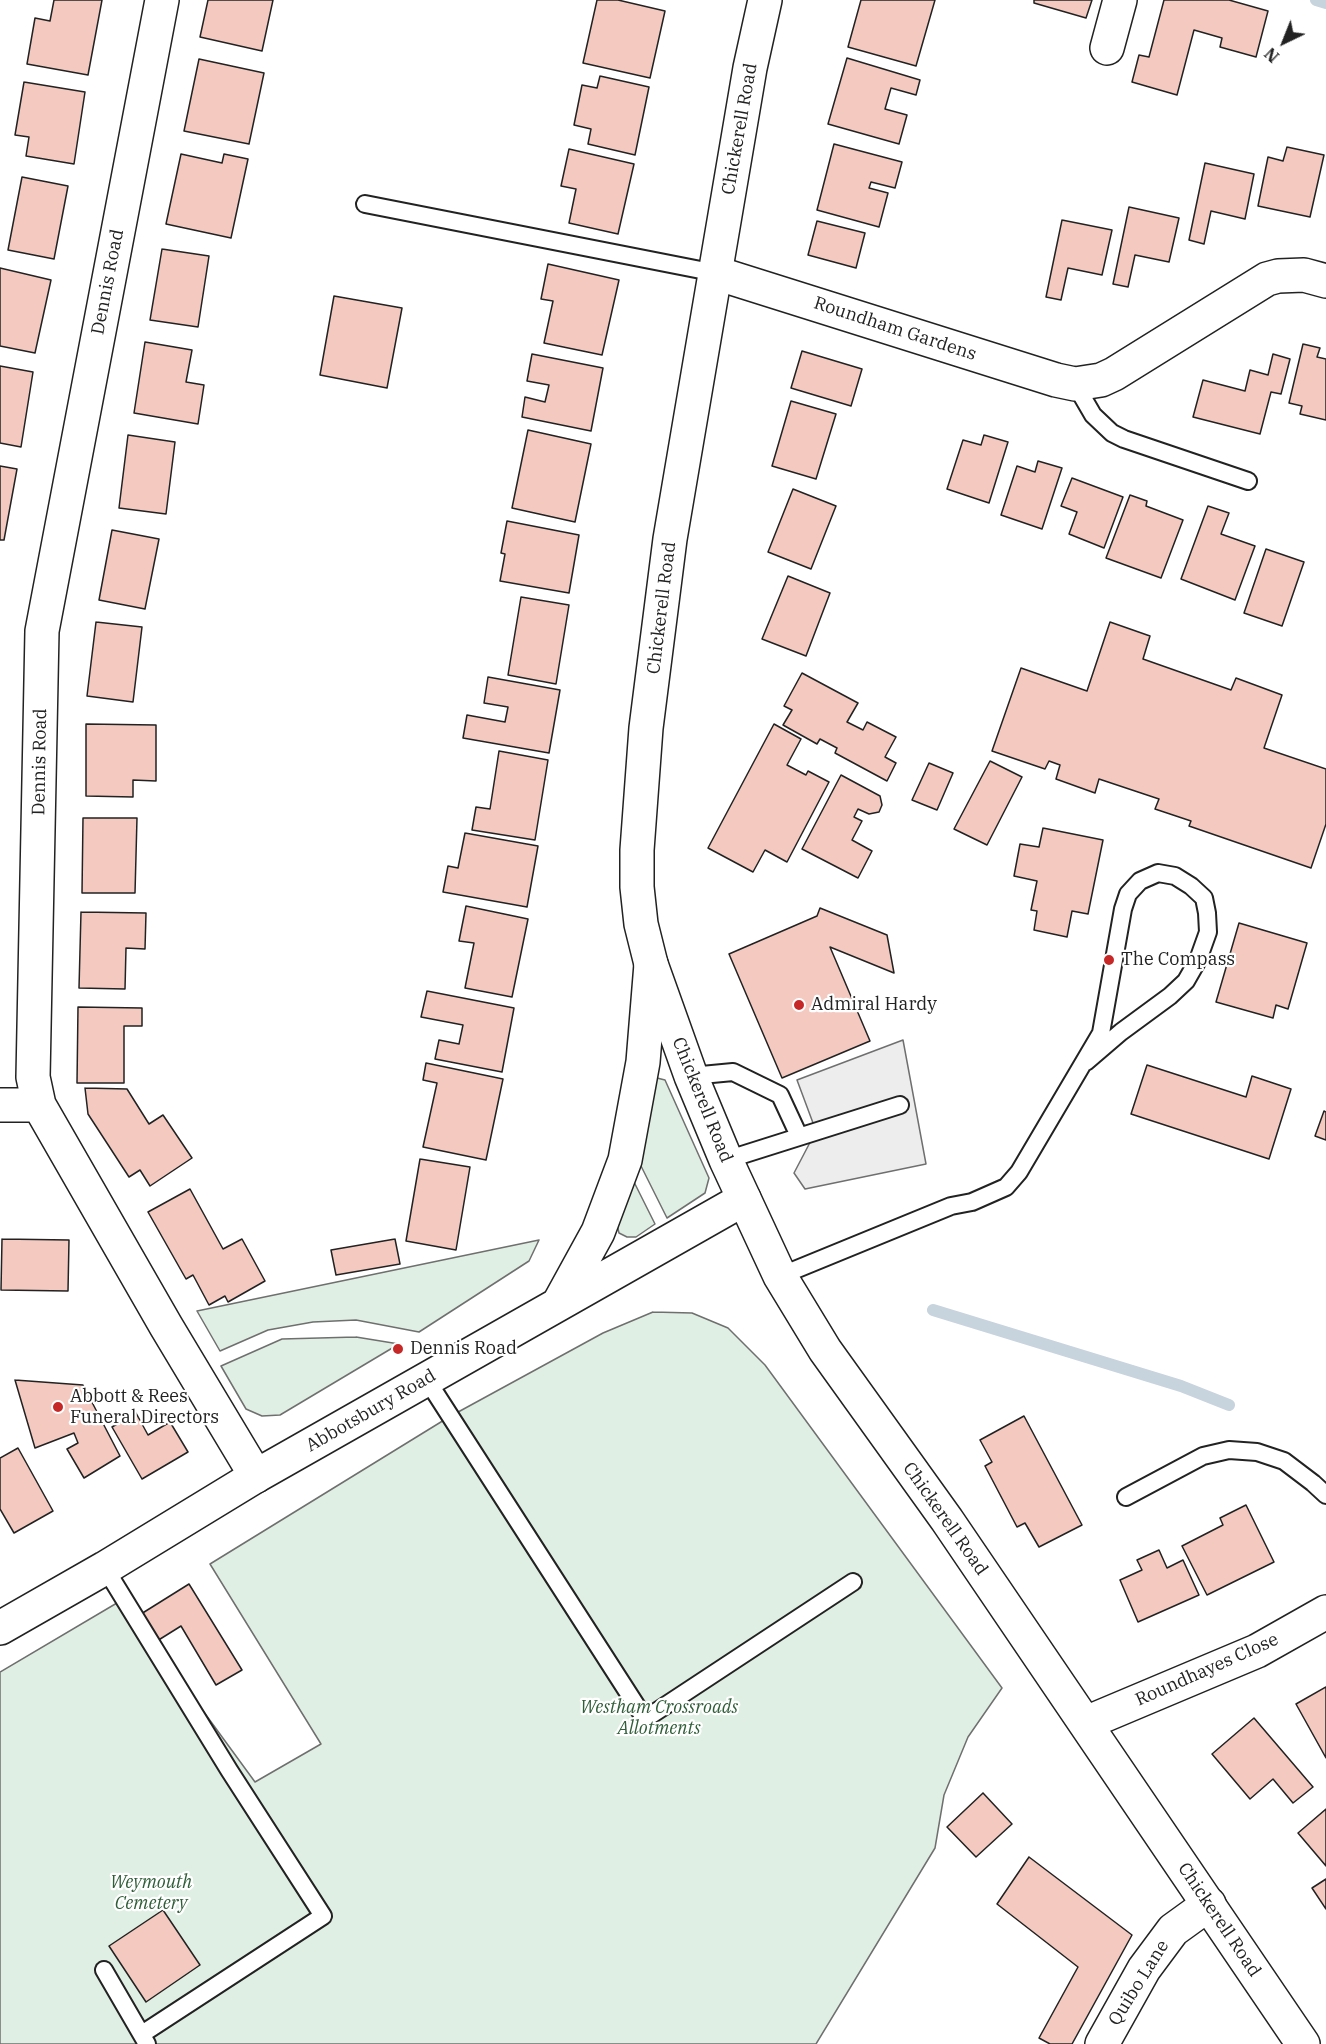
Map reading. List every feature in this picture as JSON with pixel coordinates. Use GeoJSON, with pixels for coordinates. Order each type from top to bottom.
{"type":"FeatureCollection","features":[{"type":"Feature","properties":{"kind":"street","name":"Dennis Road"},"geometry":{"type":"LineString","coordinates":[[162,0],[42,631],[33,1077],[39,1105],[166,1326],[256,1476]]}},
{"type":"Feature","properties":{"kind":"street","name":"Chickerell Road"},"geometry":{"type":"LineString","coordinates":[[765,0],[750,68],[670,539],[646,728],[637,850],[640,924],[651,964],[691,1076],[726,1160],[780,1276],[825,1350],[947,1520],[1302,2044]]}},
{"type":"Feature","properties":{"kind":"street"},"geometry":{"type":"LineString","coordinates":[[1107,48],[1120,0]]}},
{"type":"Feature","properties":{"kind":"street","name":"Roundham Gardens"},"geometry":{"type":"LineString","coordinates":[[716,273],[1075,384],[1101,380],[1114,374],[1267,279],[1278,276],[1304,275],[1326,281]]}},
{"type":"Feature","properties":{"kind":"street"},"geometry":{"type":"LineString","coordinates":[[559,1303],[598,1232],[625,1160],[643,1062],[651,964]]}},
{"type":"Feature","properties":{"kind":"street"},"geometry":{"type":"LineString","coordinates":[[0,1105],[39,1105]]}},
{"type":"Feature","properties":{"kind":"street","name":"Abbotsbury Road"},"geometry":{"type":"LineString","coordinates":[[0,1628],[105,1568],[256,1476],[744,1199]]}},
{"type":"Feature","properties":{"kind":"street","name":"Roundhayes Close"},"geometry":{"type":"LineString","coordinates":[[1086,1723],[1257,1651],[1326,1612]]}},
{"type":"Feature","properties":{"kind":"street","name":"Quibo Lane"},"geometry":{"type":"LineString","coordinates":[[1102,2044],[1144,1969],[1173,1930],[1209,1904]]}},
{"type":"Feature","properties":{"kind":"lane"},"geometry":{"type":"LineString","coordinates":[[365,204],[716,273]]}},
{"type":"Feature","properties":{"kind":"lane"},"geometry":{"type":"LineString","coordinates":[[1075,384],[1093,415],[1112,433],[1248,481]]}},
{"type":"Feature","properties":{"kind":"lane"},"geometry":{"type":"LineString","coordinates":[[780,1276],[951,1206],[972,1202],[1006,1187],[1019,1172],[1086,1062],[1101,1033],[1123,909],[1128,894],[1140,881],[1158,873],[1174,876],[1191,886],[1204,898],[1208,932],[1198,960],[1186,981],[1170,996],[1120,1032],[1086,1062]]}},
{"type":"Feature","properties":{"kind":"lane"},"geometry":{"type":"LineString","coordinates":[[691,1076],[733,1072],[780,1095],[799,1136]]}},
{"type":"Feature","properties":{"kind":"lane"},"geometry":{"type":"LineString","coordinates":[[726,1160],[900,1105]]}},
{"type":"Feature","properties":{"kind":"lane"},"geometry":{"type":"LineString","coordinates":[[427,1380],[645,1719],[853,1581]]}},
{"type":"Feature","properties":{"kind":"lane"},"geometry":{"type":"LineString","coordinates":[[1126,1497],[1203,1456],[1229,1450],[1257,1452],[1284,1461],[1326,1495]]}},
{"type":"Feature","properties":{"kind":"lane"},"geometry":{"type":"LineString","coordinates":[[104,1970],[144,2039],[323,1916],[223,1760],[105,1568]]}},
{"type":"Feature","properties":{"kind":"green space"},"geometry":{"type":"Polygon","coordinates":[[[653,1077],[665,1080],[709,1178],[705,1193],[667,1218],[638,1160],[653,1077]]]}},
{"type":"Feature","properties":{"kind":"green space"},"geometry":{"type":"Polygon","coordinates":[[[632,1178],[655,1224],[636,1237],[627,1237],[619,1233],[617,1225],[632,1178]]]}},
{"type":"Feature","properties":{"kind":"green space"},"geometry":{"type":"Polygon","coordinates":[[[539,1240],[529,1261],[419,1332],[356,1320],[313,1322],[268,1330],[220,1351],[197,1311],[539,1240]]]}},
{"type":"Feature","properties":{"kind":"green space","name":"Westham Crossroads Allotments"},"geometry":{"type":"Polygon","coordinates":[[[653,1312],[692,1313],[728,1328],[765,1365],[1002,1688],[968,1737],[944,1795],[935,1848],[816,2044],[0,2044],[0,1672],[122,1600],[255,1782],[321,1744],[210,1564],[449,1417],[603,1333],[653,1312]]]}},
{"type":"Feature","properties":{"kind":"green space"},"geometry":{"type":"Polygon","coordinates":[[[356,1337],[399,1344],[280,1415],[262,1416],[246,1409],[221,1366],[282,1339],[356,1337]]]}},
{"type":"Feature","properties":{"kind":"shaded area"},"geometry":{"type":"Polygon","coordinates":[[[903,1040],[926,1164],[805,1189],[794,1173],[816,1131],[797,1080],[903,1040]]]}},
{"type":"Feature","properties":{"kind":"building"},"geometry":{"type":"Polygon","coordinates":[[[54,0],[102,0],[88,75],[27,64],[35,18],[50,21],[54,0]]]}},
{"type":"Feature","properties":{"kind":"building"},"geometry":{"type":"Polygon","coordinates":[[[208,0],[273,0],[262,51],[200,37],[208,0]]]}},
{"type":"Feature","properties":{"kind":"building"},"geometry":{"type":"Polygon","coordinates":[[[597,0],[618,0],[665,11],[650,78],[583,63],[597,0]]]}},
{"type":"Feature","properties":{"kind":"building"},"geometry":{"type":"Polygon","coordinates":[[[861,0],[935,0],[916,66],[848,47],[861,0]]]}},
{"type":"Feature","properties":{"kind":"building"},"geometry":{"type":"Polygon","coordinates":[[[1034,0],[1092,0],[1086,18],[1034,3],[1034,0]]]}},
{"type":"Feature","properties":{"kind":"building"},"geometry":{"type":"Polygon","coordinates":[[[1164,0],[1229,0],[1268,11],[1256,57],[1220,47],[1222,38],[1194,30],[1177,95],[1132,82],[1139,55],[1149,57],[1164,0]]]}},
{"type":"Feature","properties":{"kind":"building"},"geometry":{"type":"Polygon","coordinates":[[[847,58],[920,80],[916,95],[891,88],[885,109],[907,115],[899,144],[828,124],[847,58]]]}},
{"type":"Feature","properties":{"kind":"building"},"geometry":{"type":"Polygon","coordinates":[[[199,59],[264,73],[249,144],[184,131],[199,59]]]}},
{"type":"Feature","properties":{"kind":"building"},"geometry":{"type":"Polygon","coordinates":[[[600,76],[649,87],[635,155],[588,144],[591,129],[574,125],[582,85],[597,88],[600,76]]]}},
{"type":"Feature","properties":{"kind":"building"},"geometry":{"type":"Polygon","coordinates":[[[24,82],[85,92],[74,164],[26,156],[29,137],[15,135],[24,82]]]}},
{"type":"Feature","properties":{"kind":"building"},"geometry":{"type":"Polygon","coordinates":[[[834,144],[902,162],[895,188],[871,182],[869,188],[888,193],[879,227],[817,210],[834,144]]]}},
{"type":"Feature","properties":{"kind":"building"},"geometry":{"type":"Polygon","coordinates":[[[1287,147],[1324,155],[1310,217],[1258,206],[1268,157],[1283,161],[1287,147]]]}},
{"type":"Feature","properties":{"kind":"building"},"geometry":{"type":"Polygon","coordinates":[[[569,149],[634,164],[618,234],[569,223],[576,189],[561,186],[569,149]]]}},
{"type":"Feature","properties":{"kind":"building"},"geometry":{"type":"Polygon","coordinates":[[[181,154],[222,163],[224,154],[248,159],[231,238],[166,224],[181,154]]]}},
{"type":"Feature","properties":{"kind":"building"},"geometry":{"type":"Polygon","coordinates":[[[1205,163],[1254,174],[1245,219],[1211,211],[1204,244],[1189,240],[1205,163]]]}},
{"type":"Feature","properties":{"kind":"building"},"geometry":{"type":"Polygon","coordinates":[[[22,177],[68,186],[54,259],[8,250],[22,177]]]}},
{"type":"Feature","properties":{"kind":"building"},"geometry":{"type":"Polygon","coordinates":[[[1129,207],[1179,218],[1169,262],[1135,255],[1128,287],[1113,284],[1129,207]]]}},
{"type":"Feature","properties":{"kind":"building"},"geometry":{"type":"Polygon","coordinates":[[[1062,220],[1112,230],[1102,275],[1068,268],[1061,300],[1046,297],[1062,220]]]}},
{"type":"Feature","properties":{"kind":"building"},"geometry":{"type":"Polygon","coordinates":[[[817,221],[865,233],[856,268],[808,255],[817,221]]]}},
{"type":"Feature","properties":{"kind":"building"},"geometry":{"type":"Polygon","coordinates":[[[162,249],[209,256],[198,327],[150,320],[162,249]]]}},
{"type":"Feature","properties":{"kind":"building"},"geometry":{"type":"Polygon","coordinates":[[[548,264],[619,280],[602,355],[544,343],[553,301],[541,299],[548,264]]]}},
{"type":"Feature","properties":{"kind":"building"},"geometry":{"type":"Polygon","coordinates":[[[0,268],[51,280],[35,353],[0,346],[0,268]]]}},
{"type":"Feature","properties":{"kind":"building"},"geometry":{"type":"Polygon","coordinates":[[[334,296],[402,308],[387,388],[320,375],[334,296]]]}},
{"type":"Feature","properties":{"kind":"building"},"geometry":{"type":"Polygon","coordinates":[[[145,342],[192,350],[186,382],[204,385],[198,424],[134,413],[145,342]]]}},
{"type":"Feature","properties":{"kind":"building"},"geometry":{"type":"Polygon","coordinates":[[[1303,344],[1320,348],[1317,357],[1326,359],[1326,420],[1300,414],[1302,406],[1289,403],[1303,344]]]}},
{"type":"Feature","properties":{"kind":"building"},"geometry":{"type":"Polygon","coordinates":[[[802,351],[862,369],[851,406],[791,388],[802,351]]]}},
{"type":"Feature","properties":{"kind":"building"},"geometry":{"type":"Polygon","coordinates":[[[532,354],[603,368],[591,431],[522,417],[525,397],[545,402],[549,385],[527,381],[532,354]]]}},
{"type":"Feature","properties":{"kind":"building"},"geometry":{"type":"Polygon","coordinates":[[[1273,354],[1290,359],[1281,394],[1271,392],[1260,434],[1193,417],[1203,380],[1245,391],[1250,370],[1268,375],[1273,354]]]}},
{"type":"Feature","properties":{"kind":"building"},"geometry":{"type":"Polygon","coordinates":[[[0,366],[33,372],[21,447],[0,443],[0,366]]]}},
{"type":"Feature","properties":{"kind":"building"},"geometry":{"type":"Polygon","coordinates":[[[791,401],[836,414],[816,479],[772,466],[791,401]]]}},
{"type":"Feature","properties":{"kind":"building"},"geometry":{"type":"Polygon","coordinates":[[[528,430],[591,444],[575,522],[512,508],[528,430]]]}},
{"type":"Feature","properties":{"kind":"building"},"geometry":{"type":"Polygon","coordinates":[[[128,435],[175,442],[166,514],[119,508],[128,435]]]}},
{"type":"Feature","properties":{"kind":"building"},"geometry":{"type":"Polygon","coordinates":[[[984,435],[1008,442],[989,503],[947,489],[963,440],[981,445],[984,435]]]}},
{"type":"Feature","properties":{"kind":"building"},"geometry":{"type":"Polygon","coordinates":[[[1038,461],[1062,468],[1042,529],[1001,515],[1017,466],[1035,472],[1038,461]]]}},
{"type":"Feature","properties":{"kind":"building"},"geometry":{"type":"Polygon","coordinates":[[[0,466],[17,469],[4,540],[0,540],[0,466]]]}},
{"type":"Feature","properties":{"kind":"building"},"geometry":{"type":"Polygon","coordinates":[[[1072,478],[1123,497],[1104,548],[1069,534],[1077,512],[1061,506],[1072,478]]]}},
{"type":"Feature","properties":{"kind":"building"},"geometry":{"type":"Polygon","coordinates":[[[793,489],[836,506],[811,569],[768,552],[793,489]]]}},
{"type":"Feature","properties":{"kind":"building"},"geometry":{"type":"Polygon","coordinates":[[[1130,495],[1147,501],[1146,506],[1183,520],[1161,578],[1106,558],[1130,495]]]}},
{"type":"Feature","properties":{"kind":"building"},"geometry":{"type":"Polygon","coordinates":[[[1208,506],[1229,513],[1221,534],[1255,546],[1235,600],[1181,579],[1208,506]]]}},
{"type":"Feature","properties":{"kind":"building"},"geometry":{"type":"Polygon","coordinates":[[[507,521],[579,535],[569,593],[500,581],[505,554],[501,553],[507,521]]]}},
{"type":"Feature","properties":{"kind":"building"},"geometry":{"type":"Polygon","coordinates":[[[112,530],[159,539],[145,609],[99,600],[112,530]]]}},
{"type":"Feature","properties":{"kind":"building"},"geometry":{"type":"Polygon","coordinates":[[[1266,549],[1304,562],[1282,626],[1244,613],[1266,549]]]}},
{"type":"Feature","properties":{"kind":"building"},"geometry":{"type":"Polygon","coordinates":[[[788,576],[830,593],[806,656],[762,639],[788,576]]]}},
{"type":"Feature","properties":{"kind":"building"},"geometry":{"type":"Polygon","coordinates":[[[521,597],[569,605],[556,684],[508,675],[521,597]]]}},
{"type":"Feature","properties":{"kind":"building"},"geometry":{"type":"Polygon","coordinates":[[[96,622],[142,627],[133,702],[87,696],[96,622]]]}},
{"type":"Feature","properties":{"kind":"building"},"geometry":{"type":"Polygon","coordinates":[[[1110,622],[1150,636],[1143,659],[1231,690],[1236,678],[1282,695],[1264,748],[1326,769],[1326,824],[1311,868],[1189,826],[1191,821],[1155,809],[1159,799],[1099,779],[1095,793],[1056,779],[1060,765],[1049,761],[1045,769],[992,751],[1021,668],[1087,691],[1110,622]]]}},
{"type":"Feature","properties":{"kind":"building"},"geometry":{"type":"Polygon","coordinates":[[[802,673],[858,703],[847,722],[863,730],[867,722],[896,737],[885,757],[896,763],[887,781],[835,753],[837,748],[820,739],[817,744],[783,725],[792,710],[784,706],[802,673]]]}},
{"type":"Feature","properties":{"kind":"building"},"geometry":{"type":"Polygon","coordinates":[[[488,677],[560,690],[549,753],[463,738],[467,715],[505,722],[508,707],[484,703],[488,677]]]}},
{"type":"Feature","properties":{"kind":"building"},"geometry":{"type":"Polygon","coordinates":[[[86,724],[156,725],[156,781],[133,780],[133,797],[86,796],[86,724]]]}},
{"type":"Feature","properties":{"kind":"building"},"geometry":{"type":"Polygon","coordinates":[[[774,724],[801,739],[787,765],[806,775],[808,771],[829,782],[787,862],[765,850],[753,872],[708,848],[774,724]]]}},
{"type":"Feature","properties":{"kind":"building"},"geometry":{"type":"Polygon","coordinates":[[[499,751],[548,760],[535,840],[472,830],[476,807],[490,809],[499,751]]]}},
{"type":"Feature","properties":{"kind":"building"},"geometry":{"type":"Polygon","coordinates":[[[990,761],[1022,777],[987,845],[954,829],[990,761]]]}},
{"type":"Feature","properties":{"kind":"building"},"geometry":{"type":"Polygon","coordinates":[[[929,763],[953,773],[937,810],[912,800],[929,763]]]}},
{"type":"Feature","properties":{"kind":"building"},"geometry":{"type":"Polygon","coordinates":[[[841,775],[880,796],[882,805],[879,812],[869,814],[858,809],[854,817],[862,821],[852,840],[872,851],[858,878],[802,849],[841,775]]]}},
{"type":"Feature","properties":{"kind":"building"},"geometry":{"type":"Polygon","coordinates":[[[83,818],[137,818],[135,893],[82,893],[83,818]]]}},
{"type":"Feature","properties":{"kind":"building"},"geometry":{"type":"Polygon","coordinates":[[[1043,828],[1103,840],[1088,914],[1072,911],[1067,937],[1034,930],[1037,911],[1031,910],[1037,881],[1014,876],[1020,844],[1039,847],[1043,828]]]}},
{"type":"Feature","properties":{"kind":"building"},"geometry":{"type":"Polygon","coordinates":[[[465,833],[538,846],[527,907],[443,892],[448,866],[458,868],[465,833]]]}},
{"type":"Feature","properties":{"kind":"building"},"geometry":{"type":"Polygon","coordinates":[[[466,906],[528,919],[512,997],[465,988],[474,943],[459,941],[466,906]]]}},
{"type":"Feature","properties":{"kind":"building"},"geometry":{"type":"Polygon","coordinates":[[[820,908],[887,935],[894,973],[830,947],[870,1041],[782,1078],[729,954],[817,916],[820,908]]]}},
{"type":"Feature","properties":{"kind":"building"},"geometry":{"type":"Polygon","coordinates":[[[81,912],[146,913],[145,949],[126,948],[125,989],[79,988],[81,912]]]}},
{"type":"Feature","properties":{"kind":"building"},"geometry":{"type":"Polygon","coordinates":[[[1239,923],[1307,943],[1288,1009],[1276,1005],[1273,1018],[1216,1002],[1239,923]]]}},
{"type":"Feature","properties":{"kind":"building"},"geometry":{"type":"Polygon","coordinates":[[[427,991],[514,1008],[502,1072],[435,1059],[439,1040],[459,1044],[463,1025],[421,1017],[427,991]]]}},
{"type":"Feature","properties":{"kind":"building"},"geometry":{"type":"Polygon","coordinates":[[[78,1007],[142,1008],[142,1026],[124,1026],[124,1083],[77,1083],[78,1007]]]}},
{"type":"Feature","properties":{"kind":"building"},"geometry":{"type":"Polygon","coordinates":[[[426,1063],[503,1079],[486,1160],[423,1147],[437,1083],[423,1080],[426,1063]]]}},
{"type":"Feature","properties":{"kind":"building"},"geometry":{"type":"Polygon","coordinates":[[[1147,1065],[1246,1097],[1252,1076],[1291,1089],[1269,1159],[1131,1114],[1147,1065]]]}},
{"type":"Feature","properties":{"kind":"building"},"geometry":{"type":"Polygon","coordinates":[[[85,1088],[127,1089],[149,1124],[163,1115],[192,1158],[150,1186],[140,1170],[129,1177],[88,1114],[85,1088]]]}},
{"type":"Feature","properties":{"kind":"building"},"geometry":{"type":"Polygon","coordinates":[[[1324,1111],[1326,1112],[1326,1140],[1315,1136],[1324,1111]]]}},
{"type":"Feature","properties":{"kind":"building"},"geometry":{"type":"Polygon","coordinates":[[[420,1159],[470,1167],[456,1250],[406,1241],[420,1159]]]}},
{"type":"Feature","properties":{"kind":"building"},"geometry":{"type":"Polygon","coordinates":[[[190,1189],[223,1249],[242,1239],[265,1281],[228,1302],[225,1296],[209,1305],[193,1275],[186,1279],[148,1212],[190,1189]]]}},
{"type":"Feature","properties":{"kind":"building"},"geometry":{"type":"Polygon","coordinates":[[[2,1239],[69,1240],[68,1291],[1,1290],[2,1239]]]}},
{"type":"Feature","properties":{"kind":"building"},"geometry":{"type":"Polygon","coordinates":[[[395,1239],[400,1264],[336,1275],[331,1250],[395,1239]]]}},
{"type":"Feature","properties":{"kind":"building","name":"Abbott & Rees Funeral Directors"},"geometry":{"type":"Polygon","coordinates":[[[15,1380],[83,1385],[120,1456],[84,1478],[67,1449],[78,1443],[74,1433],[35,1448],[15,1380]]]}},
{"type":"Feature","properties":{"kind":"building"},"geometry":{"type":"Polygon","coordinates":[[[136,1413],[148,1435],[170,1422],[188,1452],[142,1479],[112,1427],[136,1413]]]}},
{"type":"Feature","properties":{"kind":"building"},"geometry":{"type":"Polygon","coordinates":[[[1024,1416],[1082,1525],[1039,1547],[1025,1523],[1017,1527],[985,1466],[992,1462],[980,1440],[1024,1416]]]}},
{"type":"Feature","properties":{"kind":"building"},"geometry":{"type":"Polygon","coordinates":[[[18,1448],[53,1511],[14,1533],[0,1509],[0,1458],[18,1448]]]}},
{"type":"Feature","properties":{"kind":"building"},"geometry":{"type":"Polygon","coordinates":[[[1246,1505],[1274,1562],[1207,1595],[1182,1546],[1223,1525],[1220,1518],[1246,1505]]]}},
{"type":"Feature","properties":{"kind":"building"},"geometry":{"type":"Polygon","coordinates":[[[1159,1550],[1167,1568],[1183,1560],[1199,1595],[1138,1622],[1120,1580],[1142,1570],[1137,1560],[1159,1550]]]}},
{"type":"Feature","properties":{"kind":"building"},"geometry":{"type":"Polygon","coordinates":[[[189,1584],[242,1670],[216,1685],[181,1626],[157,1641],[141,1614],[189,1584]]]}},
{"type":"Feature","properties":{"kind":"building"},"geometry":{"type":"Polygon","coordinates":[[[1326,1687],[1326,1758],[1296,1704],[1326,1687]]]}},
{"type":"Feature","properties":{"kind":"building"},"geometry":{"type":"Polygon","coordinates":[[[1254,1718],[1313,1787],[1293,1803],[1273,1779],[1250,1799],[1212,1754],[1254,1718]]]}},
{"type":"Feature","properties":{"kind":"building"},"geometry":{"type":"Polygon","coordinates":[[[983,1793],[1012,1824],[976,1857],[947,1827],[983,1793]]]}},
{"type":"Feature","properties":{"kind":"building"},"geometry":{"type":"Polygon","coordinates":[[[1326,1809],[1326,1866],[1298,1833],[1326,1809]]]}},
{"type":"Feature","properties":{"kind":"building"},"geometry":{"type":"Polygon","coordinates":[[[1029,1857],[1132,1935],[1072,2044],[1050,2044],[1039,2038],[1078,1967],[997,1904],[1029,1857]]]}},
{"type":"Feature","properties":{"kind":"building"},"geometry":{"type":"Polygon","coordinates":[[[1326,1879],[1326,1909],[1312,1888],[1326,1879]]]}},
{"type":"Feature","properties":{"kind":"building"},"geometry":{"type":"Polygon","coordinates":[[[163,1910],[200,1965],[146,2002],[109,1946],[163,1910]]]}},
{"type":"Feature","properties":{"kind":"waterway"},"geometry":{"type":"LineString","coordinates":[[1316,0],[1326,3]]}},
{"type":"Feature","properties":{"kind":"waterway"},"geometry":{"type":"LineString","coordinates":[[933,1310],[1181,1386],[1229,1405]]}},
{"type":"Feature","properties":{"kind":"place","name":"The Compass"},"geometry":{"type":"Point","coordinates":[1109,960]}},
{"type":"Feature","properties":{"kind":"place","name":"Admiral Hardy"},"geometry":{"type":"Point","coordinates":[799,1005]}},
{"type":"Feature","properties":{"kind":"place","name":"Dennis Road"},"geometry":{"type":"Point","coordinates":[398,1349]}},
{"type":"Feature","properties":{"kind":"place","name":"Abbott & Rees Funeral Directors"},"geometry":{"type":"Point","coordinates":[58,1407]}},
{"type":"Feature","properties":{"kind":"park label","name":"Weymouth Cemetery"},"geometry":{"type":"Point","coordinates":[151,1893]}}]}
